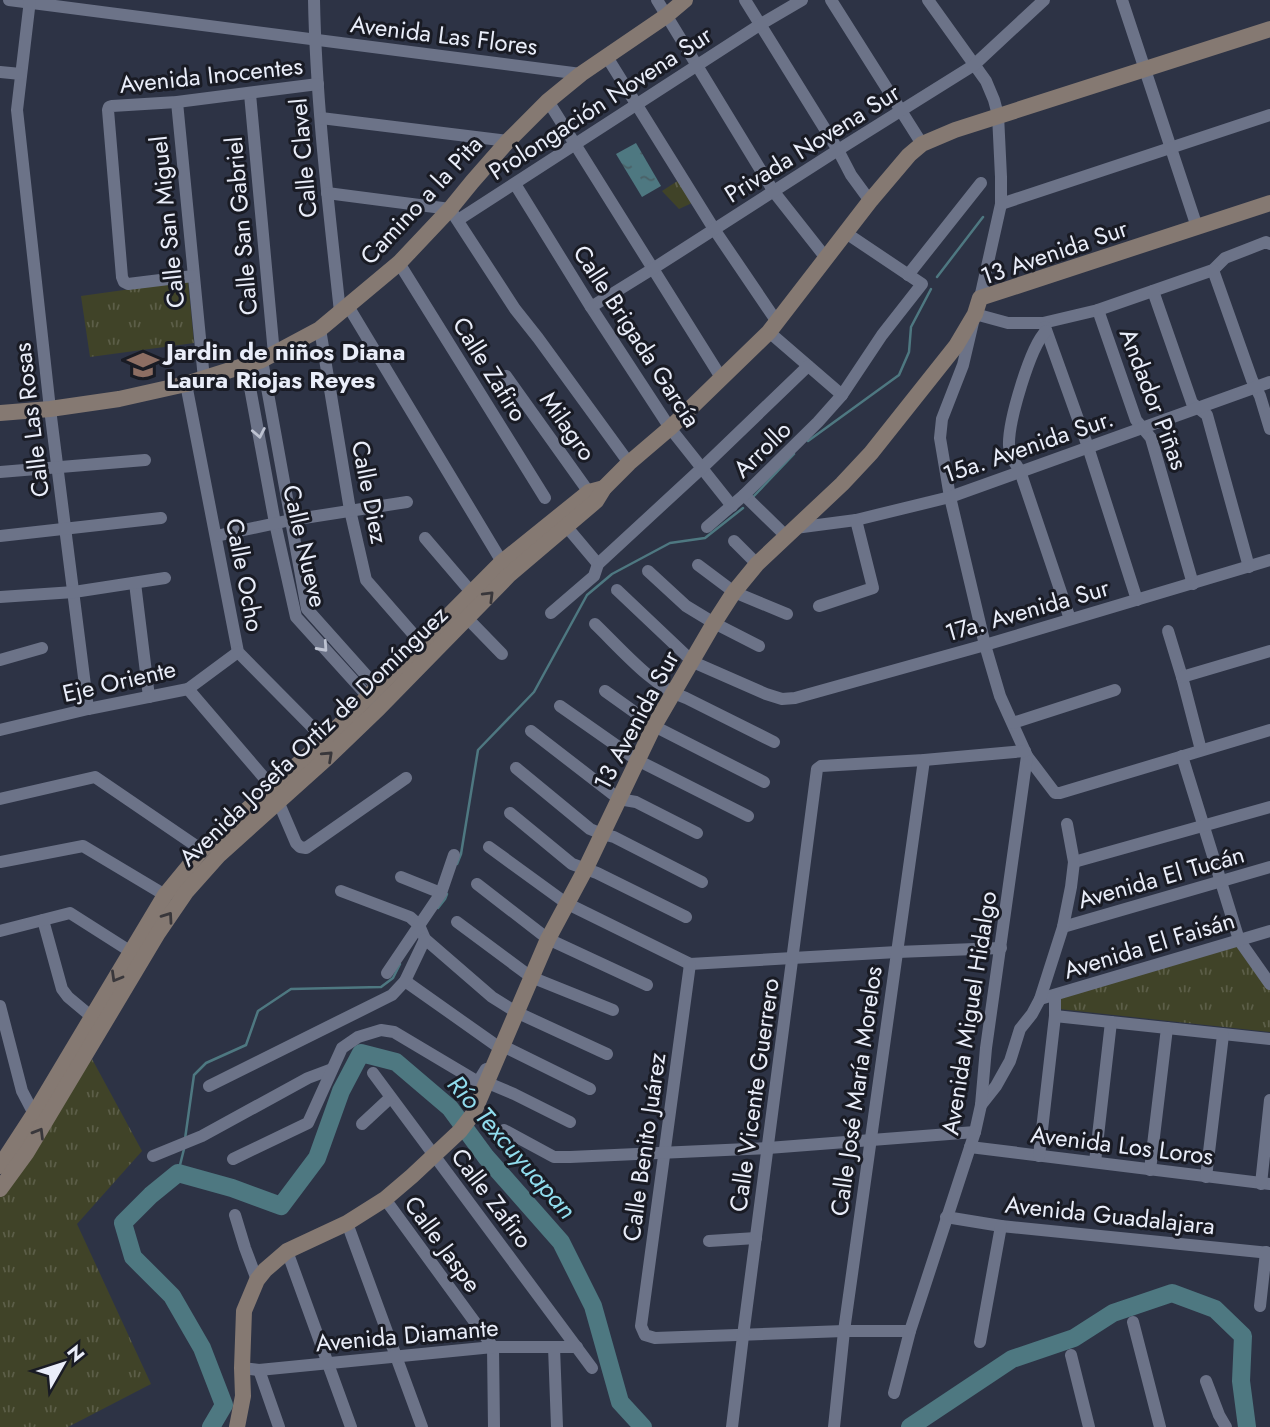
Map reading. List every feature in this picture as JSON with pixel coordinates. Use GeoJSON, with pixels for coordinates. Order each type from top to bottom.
{"type":"FeatureCollection","features":[{"type":"Feature","properties":{"kind":"main road","name":"Camino a la Pita"},"geometry":{"type":"LineString","coordinates":[[0,413],[50,409],[187,384],[268,357],[320,329],[454,215],[508,141],[548,102],[581,74],[685,0]]}},
{"type":"Feature","properties":{"kind":"main road","name":"Avenida Josefa Ortiz de Domínguez"},"geometry":{"type":"LineString","coordinates":[[1,1162],[34,1114],[92,1017],[136,955],[158,933],[186,892],[219,855],[325,740],[378,698],[467,618],[509,575],[566,526],[596,493],[722,379],[773,327],[894,171],[922,144],[998,115],[1270,29]]}},
{"type":"Feature","properties":{"kind":"main road","name":"13 Avenida Sur"},"geometry":{"type":"LineString","coordinates":[[237,1427],[243,1396],[244,1311],[257,1280],[287,1251],[374,1208],[435,1156],[473,1114],[483,1083],[548,939],[585,870],[654,726],[714,623],[757,564],[871,453],[956,346],[975,314],[980,298],[1270,203]]}},
{"type":"Feature","properties":{"kind":"main road","name":"Avenida Josefa Ortiz de Domínguez"},"geometry":{"type":"LineString","coordinates":[[0,1189],[27,1152],[136,955],[165,895],[202,850],[328,757],[421,643],[502,562],[596,493]]}},
{"type":"Feature","properties":{"kind":"street","name":"Avenida Las Flores"},"geometry":{"type":"LineString","coordinates":[[9,0],[581,74]]}},
{"type":"Feature","properties":{"kind":"street","name":"Calle Clavel"},"geometry":{"type":"LineString","coordinates":[[314,0],[327,193],[344,309]]}},
{"type":"Feature","properties":{"kind":"street"},"geometry":{"type":"LineString","coordinates":[[657,0],[774,192],[826,258]]}},
{"type":"Feature","properties":{"kind":"street"},"geometry":{"type":"LineString","coordinates":[[746,0],[851,175],[870,201]]}},
{"type":"Feature","properties":{"kind":"street","name":"Prolongación Novena Sur"},"geometry":{"type":"LineString","coordinates":[[454,215],[515,184],[802,0]]}},
{"type":"Feature","properties":{"kind":"street"},"geometry":{"type":"LineString","coordinates":[[831,0],[922,144]]}},
{"type":"Feature","properties":{"kind":"street"},"geometry":{"type":"LineString","coordinates":[[928,0],[986,81],[998,115],[1000,204],[980,298]]}},
{"type":"Feature","properties":{"kind":"street","name":"Privada Novena Sur"},"geometry":{"type":"LineString","coordinates":[[591,307],[974,65],[1044,0]]}},
{"type":"Feature","properties":{"kind":"street"},"geometry":{"type":"LineString","coordinates":[[1122,0],[1197,227]]}},
{"type":"Feature","properties":{"kind":"street","name":"Calle Las Rosas"},"geometry":{"type":"LineString","coordinates":[[30,1],[17,110],[50,409],[88,709]]}},
{"type":"Feature","properties":{"kind":"street"},"geometry":{"type":"LineString","coordinates":[[607,57],[773,327],[808,366],[842,395]]}},
{"type":"Feature","properties":{"kind":"street"},"geometry":{"type":"LineString","coordinates":[[0,72],[21,74]]}},
{"type":"Feature","properties":{"kind":"street","name":"Avenida Inocentes"},"geometry":{"type":"LineString","coordinates":[[193,276],[128,284],[122,278],[109,107],[250,94],[318,84]]}},
{"type":"Feature","properties":{"kind":"street","name":"Calle San Gabriel"},"geometry":{"type":"LineString","coordinates":[[250,94],[268,357]]}},
{"type":"Feature","properties":{"kind":"street","name":"Calle San Miguel"},"geometry":{"type":"LineString","coordinates":[[177,102],[204,379]]}},
{"type":"Feature","properties":{"kind":"street"},"geometry":{"type":"LineString","coordinates":[[548,102],[722,379]]}},
{"type":"Feature","properties":{"kind":"street"},"geometry":{"type":"LineString","coordinates":[[1000,204],[1270,116]]}},
{"type":"Feature","properties":{"kind":"street"},"geometry":{"type":"LineString","coordinates":[[321,118],[508,141]]}},
{"type":"Feature","properties":{"kind":"street"},"geometry":{"type":"LineString","coordinates":[[846,233],[908,275],[981,183]]}},
{"type":"Feature","properties":{"kind":"street","name":"Calle Brigada García"},"geometry":{"type":"LineString","coordinates":[[515,184],[670,428],[732,506]]}},
{"type":"Feature","properties":{"kind":"street"},"geometry":{"type":"LineString","coordinates":[[327,193],[454,215],[514,309],[629,463]]}},
{"type":"Feature","properties":{"kind":"street"},"geometry":{"type":"LineString","coordinates":[[1269,243],[1225,258],[1213,270],[1045,327],[1008,323],[975,314],[963,365],[942,419],[940,438],[950,497],[985,645],[1000,695],[1026,753],[1055,793],[1270,730]]}},
{"type":"Feature","properties":{"kind":"street","name":"Calle Zafiro"},"geometry":{"type":"LineString","coordinates":[[400,263],[545,498]]}},
{"type":"Feature","properties":{"kind":"street"},"geometry":{"type":"LineString","coordinates":[[1213,270],[1270,429]]}},
{"type":"Feature","properties":{"kind":"street","name":"Arrollo"},"geometry":{"type":"LineString","coordinates":[[707,527],[799,442],[842,395],[882,335],[922,284],[908,275]]}},
{"type":"Feature","properties":{"kind":"street"},"geometry":{"type":"LineString","coordinates":[[1153,291],[1192,403],[1207,415],[1249,567]]}},
{"type":"Feature","properties":{"kind":"street"},"geometry":{"type":"LineString","coordinates":[[344,309],[502,562]]}},
{"type":"Feature","properties":{"kind":"street","name":"Andador Piñas"},"geometry":{"type":"LineString","coordinates":[[1098,310],[1136,420],[1151,438],[1193,584]]}},
{"type":"Feature","properties":{"kind":"street"},"geometry":{"type":"LineString","coordinates":[[1045,327],[1088,447],[1137,600]]}},
{"type":"Feature","properties":{"kind":"street"},"geometry":{"type":"LineString","coordinates":[[1045,327],[1021,387],[1012,419],[1009,447],[1020,471],[1070,619]]}},
{"type":"Feature","properties":{"kind":"street","name":"Calle Diez"},"geometry":{"type":"LineString","coordinates":[[320,329],[350,510],[366,580],[421,643]]}},
{"type":"Feature","properties":{"kind":"street","name":"Calle Nueve"},"geometry":{"type":"LineString","coordinates":[[268,357],[291,520],[307,609],[378,698]]}},
{"type":"Feature","properties":{"kind":"street","name":"Calle Nueve"},"geometry":{"type":"LineString","coordinates":[[246,366],[275,523],[296,617],[378,698]]}},
{"type":"Feature","properties":{"kind":"street"},"geometry":{"type":"LineString","coordinates":[[551,613],[594,576],[598,564],[808,366]]}},
{"type":"Feature","properties":{"kind":"street","name":"Milagro"},"geometry":{"type":"LineString","coordinates":[[506,376],[596,493]]}},
{"type":"Feature","properties":{"kind":"street","name":"15a. Avenida Sur."},"geometry":{"type":"LineString","coordinates":[[790,532],[856,520],[950,497],[1270,382]]}},
{"type":"Feature","properties":{"kind":"street","name":"Calle Ocho"},"geometry":{"type":"LineString","coordinates":[[187,384],[238,652],[325,740]]}},
{"type":"Feature","properties":{"kind":"street"},"geometry":{"type":"LineString","coordinates":[[0,472],[145,460]]}},
{"type":"Feature","properties":{"kind":"street"},"geometry":{"type":"LineString","coordinates":[[744,495],[790,532]]}},
{"type":"Feature","properties":{"kind":"street"},"geometry":{"type":"LineString","coordinates":[[216,536],[291,520],[407,502]]}},
{"type":"Feature","properties":{"kind":"street"},"geometry":{"type":"LineString","coordinates":[[0,536],[161,518]]}},
{"type":"Feature","properties":{"kind":"street"},"geometry":{"type":"LineString","coordinates":[[819,606],[873,589],[856,520]]}},
{"type":"Feature","properties":{"kind":"street"},"geometry":{"type":"LineString","coordinates":[[566,526],[598,564]]}},
{"type":"Feature","properties":{"kind":"street"},"geometry":{"type":"LineString","coordinates":[[425,538],[472,593]]}},
{"type":"Feature","properties":{"kind":"street"},"geometry":{"type":"LineString","coordinates":[[734,541],[757,564]]}},
{"type":"Feature","properties":{"kind":"street","name":"17a. Avenida Sur"},"geometry":{"type":"LineString","coordinates":[[693,662],[766,694],[782,699],[795,698],[985,645],[1270,560]]}},
{"type":"Feature","properties":{"kind":"street"},"geometry":{"type":"LineString","coordinates":[[698,565],[734,592],[787,614]]}},
{"type":"Feature","properties":{"kind":"street"},"geometry":{"type":"LineString","coordinates":[[648,571],[686,606],[759,646]]}},
{"type":"Feature","properties":{"kind":"street"},"geometry":{"type":"LineString","coordinates":[[0,597],[74,592],[165,578]]}},
{"type":"Feature","properties":{"kind":"street"},"geometry":{"type":"LineString","coordinates":[[135,583],[149,697]]}},
{"type":"Feature","properties":{"kind":"street"},"geometry":{"type":"LineString","coordinates":[[617,590],[693,662]]}},
{"type":"Feature","properties":{"kind":"street"},"geometry":{"type":"LineString","coordinates":[[467,618],[502,654]]}},
{"type":"Feature","properties":{"kind":"street"},"geometry":{"type":"LineString","coordinates":[[595,624],[659,685],[774,742]]}},
{"type":"Feature","properties":{"kind":"street"},"geometry":{"type":"LineString","coordinates":[[1168,631],[1201,750]]}},
{"type":"Feature","properties":{"kind":"street"},"geometry":{"type":"LineString","coordinates":[[0,660],[42,648]]}},
{"type":"Feature","properties":{"kind":"street"},"geometry":{"type":"LineString","coordinates":[[1182,677],[1270,651]]}},
{"type":"Feature","properties":{"kind":"street","name":"Eje Oriente"},"geometry":{"type":"LineString","coordinates":[[0,730],[188,689],[238,652]]}},
{"type":"Feature","properties":{"kind":"street"},"geometry":{"type":"LineString","coordinates":[[188,689],[275,794],[300,847],[306,848],[406,778]]}},
{"type":"Feature","properties":{"kind":"street"},"geometry":{"type":"LineString","coordinates":[[1013,723],[1115,690]]}},
{"type":"Feature","properties":{"kind":"street"},"geometry":{"type":"LineString","coordinates":[[605,691],[654,726],[764,782]]}},
{"type":"Feature","properties":{"kind":"street"},"geometry":{"type":"LineString","coordinates":[[561,706],[637,760],[748,816]]}},
{"type":"Feature","properties":{"kind":"street"},"geometry":{"type":"LineString","coordinates":[[531,731],[619,799],[636,802],[696,833]]}},
{"type":"Feature","properties":{"kind":"street"},"geometry":{"type":"LineString","coordinates":[[923,760],[1026,753]]}},
{"type":"Feature","properties":{"kind":"street","name":"Avenida Miguel Hidalgo"},"geometry":{"type":"LineString","coordinates":[[894,1393],[910,1331],[975,1132],[981,1105],[986,1048],[1026,753]]}},
{"type":"Feature","properties":{"kind":"street"},"geometry":{"type":"LineString","coordinates":[[1182,756],[1239,940],[1269,980]]}},
{"type":"Feature","properties":{"kind":"street","name":"Calle Vicente Guerrero"},"geometry":{"type":"LineString","coordinates":[[732,1427],[817,769],[821,766],[923,760]]}},
{"type":"Feature","properties":{"kind":"street","name":"Calle José María Morelos"},"geometry":{"type":"LineString","coordinates":[[834,1427],[844,1331],[923,760]]}},
{"type":"Feature","properties":{"kind":"street"},"geometry":{"type":"LineString","coordinates":[[516,768],[590,829],[614,837],[702,882]]}},
{"type":"Feature","properties":{"kind":"street"},"geometry":{"type":"LineString","coordinates":[[0,799],[95,778],[202,850]]}},
{"type":"Feature","properties":{"kind":"street"},"geometry":{"type":"LineString","coordinates":[[1074,862],[1270,807]]}},
{"type":"Feature","properties":{"kind":"street"},"geometry":{"type":"LineString","coordinates":[[510,813],[572,864],[597,873],[686,917]]}},
{"type":"Feature","properties":{"kind":"street"},"geometry":{"type":"LineString","coordinates":[[981,1105],[996,1087],[1010,1061],[1020,1029],[1040,999],[1063,927],[1074,862],[1067,824]]}},
{"type":"Feature","properties":{"kind":"street"},"geometry":{"type":"LineString","coordinates":[[0,862],[83,846],[165,895]]}},
{"type":"Feature","properties":{"kind":"street"},"geometry":{"type":"LineString","coordinates":[[489,847],[566,903],[691,964],[897,951],[1001,948]]}},
{"type":"Feature","properties":{"kind":"street"},"geometry":{"type":"LineString","coordinates":[[387,973],[441,893],[454,855]]}},
{"type":"Feature","properties":{"kind":"street","name":"Avenida El Tucán"},"geometry":{"type":"LineString","coordinates":[[1063,927],[1270,867]]}},
{"type":"Feature","properties":{"kind":"street"},"geometry":{"type":"LineString","coordinates":[[401,877],[441,893]]}},
{"type":"Feature","properties":{"kind":"street"},"geometry":{"type":"LineString","coordinates":[[477,884],[548,939],[647,985]]}},
{"type":"Feature","properties":{"kind":"street"},"geometry":{"type":"LineString","coordinates":[[341,891],[410,917],[419,925],[425,939],[492,997],[516,1012],[607,1054]]}},
{"type":"Feature","properties":{"kind":"street"},"geometry":{"type":"LineString","coordinates":[[0,931],[70,913],[136,955]]}},
{"type":"Feature","properties":{"kind":"street"},"geometry":{"type":"LineString","coordinates":[[43,920],[62,989],[92,1017]]}},
{"type":"Feature","properties":{"kind":"street"},"geometry":{"type":"LineString","coordinates":[[457,922],[531,977],[613,1010]]}},
{"type":"Feature","properties":{"kind":"street","name":"Avenida El Faisán"},"geometry":{"type":"LineString","coordinates":[[1040,999],[1270,931]]}},
{"type":"Feature","properties":{"kind":"street"},"geometry":{"type":"LineString","coordinates":[[209,1086],[392,995],[405,981],[425,939]]}},
{"type":"Feature","properties":{"kind":"street","name":"Calle Benito Juárez"},"geometry":{"type":"LineString","coordinates":[[691,964],[641,1326],[645,1335],[655,1338],[743,1336]]}},
{"type":"Feature","properties":{"kind":"street"},"geometry":{"type":"LineString","coordinates":[[405,981],[500,1046],[590,1089]]}},
{"type":"Feature","properties":{"kind":"street"},"geometry":{"type":"LineString","coordinates":[[1039,1156],[1055,995]]}},
{"type":"Feature","properties":{"kind":"street"},"geometry":{"type":"LineString","coordinates":[[0,1006],[22,1091],[34,1114]]}},
{"type":"Feature","properties":{"kind":"street"},"geometry":{"type":"LineString","coordinates":[[1055,1016],[1270,1039]]}},
{"type":"Feature","properties":{"kind":"street"},"geometry":{"type":"LineString","coordinates":[[1095,1162],[1111,1022]]}},
{"type":"Feature","properties":{"kind":"street"},"geometry":{"type":"LineString","coordinates":[[1150,1170],[1167,1028]]}},
{"type":"Feature","properties":{"kind":"street"},"geometry":{"type":"LineString","coordinates":[[233,1159],[308,1124],[342,1048],[358,1037],[380,1030],[394,1032],[483,1083],[514,1094],[570,1122]]}},
{"type":"Feature","properties":{"kind":"street"},"geometry":{"type":"LineString","coordinates":[[1206,1177],[1223,1035]]}},
{"type":"Feature","properties":{"kind":"street"},"geometry":{"type":"LineString","coordinates":[[153,1156],[202,1136],[308,1079],[332,1069]]}},
{"type":"Feature","properties":{"kind":"street","name":"Calle Zafiro"},"geometry":{"type":"LineString","coordinates":[[373,1073],[592,1368]]}},
{"type":"Feature","properties":{"kind":"street"},"geometry":{"type":"LineString","coordinates":[[362,1124],[390,1098]]}},
{"type":"Feature","properties":{"kind":"street"},"geometry":{"type":"LineString","coordinates":[[1265,1184],[1270,1100]]}},
{"type":"Feature","properties":{"kind":"street"},"geometry":{"type":"LineString","coordinates":[[504,1130],[554,1157],[768,1148],[975,1132]]}},
{"type":"Feature","properties":{"kind":"street","name":"Avenida Los Loros"},"geometry":{"type":"LineString","coordinates":[[970,1147],[1265,1184]]}},
{"type":"Feature","properties":{"kind":"street","name":"Calle Jaspe"},"geometry":{"type":"LineString","coordinates":[[385,1199],[492,1347]]}},
{"type":"Feature","properties":{"kind":"street"},"geometry":{"type":"LineString","coordinates":[[235,1215],[257,1280]]}},
{"type":"Feature","properties":{"kind":"street","name":"Avenida Guadalajara"},"geometry":{"type":"LineString","coordinates":[[946,1217],[1001,1226],[1268,1253]]}},
{"type":"Feature","properties":{"kind":"street"},"geometry":{"type":"LineString","coordinates":[[348,1223],[422,1427]]}},
{"type":"Feature","properties":{"kind":"street"},"geometry":{"type":"LineString","coordinates":[[980,1342],[1001,1226]]}},
{"type":"Feature","properties":{"kind":"street"},"geometry":{"type":"LineString","coordinates":[[709,1241],[756,1238]]}},
{"type":"Feature","properties":{"kind":"street"},"geometry":{"type":"LineString","coordinates":[[287,1251],[351,1427]]}},
{"type":"Feature","properties":{"kind":"street"},"geometry":{"type":"LineString","coordinates":[[1260,1306],[1268,1253]]}},
{"type":"Feature","properties":{"kind":"street"},"geometry":{"type":"LineString","coordinates":[[1133,1322],[1160,1427]]}},
{"type":"Feature","properties":{"kind":"street"},"geometry":{"type":"LineString","coordinates":[[743,1336],[910,1331]]}},
{"type":"Feature","properties":{"kind":"street"},"geometry":{"type":"LineString","coordinates":[[492,1347],[494,1427]]}},
{"type":"Feature","properties":{"kind":"street","name":"Avenida Diamante"},"geometry":{"type":"LineString","coordinates":[[242,1368],[259,1370],[492,1347],[577,1347]]}},
{"type":"Feature","properties":{"kind":"street"},"geometry":{"type":"LineString","coordinates":[[554,1347],[557,1427]]}},
{"type":"Feature","properties":{"kind":"street"},"geometry":{"type":"LineString","coordinates":[[1071,1355],[1089,1427]]}},
{"type":"Feature","properties":{"kind":"street"},"geometry":{"type":"LineString","coordinates":[[259,1370],[279,1427]]}},
{"type":"Feature","properties":{"kind":"street"},"geometry":{"type":"LineString","coordinates":[[1206,1381],[1226,1427]]}},
{"type":"Feature","properties":{"kind":"green space"},"geometry":{"type":"Polygon","coordinates":[[[679,180],[692,203],[679,209],[662,191],[679,180]]]}},
{"type":"Feature","properties":{"kind":"green space"},"geometry":{"type":"Polygon","coordinates":[[[188,281],[194,343],[90,357],[81,296],[188,281]]]}},
{"type":"Feature","properties":{"kind":"green space"},"geometry":{"type":"Polygon","coordinates":[[[1236,946],[1270,990],[1270,1032],[1059,1009],[1058,999],[1236,946]]]}},
{"type":"Feature","properties":{"kind":"green space"},"geometry":{"type":"Polygon","coordinates":[[[92,1059],[142,1151],[77,1224],[151,1384],[68,1427],[0,1427],[0,1194],[92,1059]]]}},
{"type":"Feature","properties":{"kind":"water"},"geometry":{"type":"Polygon","coordinates":[[[636,143],[661,186],[642,197],[616,154],[636,143]]]}},
{"type":"Feature","properties":{"kind":"waterway"},"geometry":{"type":"LineString","coordinates":[[937,277],[983,217]]}},
{"type":"Feature","properties":{"kind":"waterway"},"geometry":{"type":"LineString","coordinates":[[808,441],[899,375],[909,352],[911,327],[931,289]]}},
{"type":"Feature","properties":{"kind":"waterway"},"geometry":{"type":"LineString","coordinates":[[753,497],[794,454]]}},
{"type":"Feature","properties":{"kind":"waterway"},"geometry":{"type":"LineString","coordinates":[[457,864],[461,854],[478,750],[534,692],[587,595],[612,574],[670,543],[705,538],[743,508]]}},
{"type":"Feature","properties":{"kind":"waterway"},"geometry":{"type":"LineString","coordinates":[[438,908],[447,894]]}},
{"type":"Feature","properties":{"kind":"waterway"},"geometry":{"type":"LineString","coordinates":[[185,1139],[194,1075],[206,1063],[246,1045],[258,1011],[291,989],[381,987],[393,978],[400,964]]}},
{"type":"Feature","properties":{"kind":"waterway","name":"Río Texcuyuapan"},"geometry":{"type":"LineString","coordinates":[[211,1427],[224,1405],[202,1348],[172,1296],[133,1257],[123,1223],[178,1173],[232,1188],[281,1206],[317,1158],[341,1091],[361,1053],[396,1062],[450,1108],[486,1157],[561,1242],[593,1306],[620,1402],[643,1427]]}},
{"type":"Feature","properties":{"kind":"waterway"},"geometry":{"type":"LineString","coordinates":[[178,1173],[184,1149]]}},
{"type":"Feature","properties":{"kind":"waterway","name":"Río Texcuyuapan"},"geometry":{"type":"LineString","coordinates":[[910,1427],[1012,1359],[1074,1338],[1113,1313],[1172,1293],[1215,1309],[1243,1336],[1241,1381],[1247,1427]]}},
{"type":"Feature","properties":{"kind":"place","name":"Jardin de niños Diana Laura Riojas Reyes"},"geometry":{"type":"Point","coordinates":[143,365]}}]}
